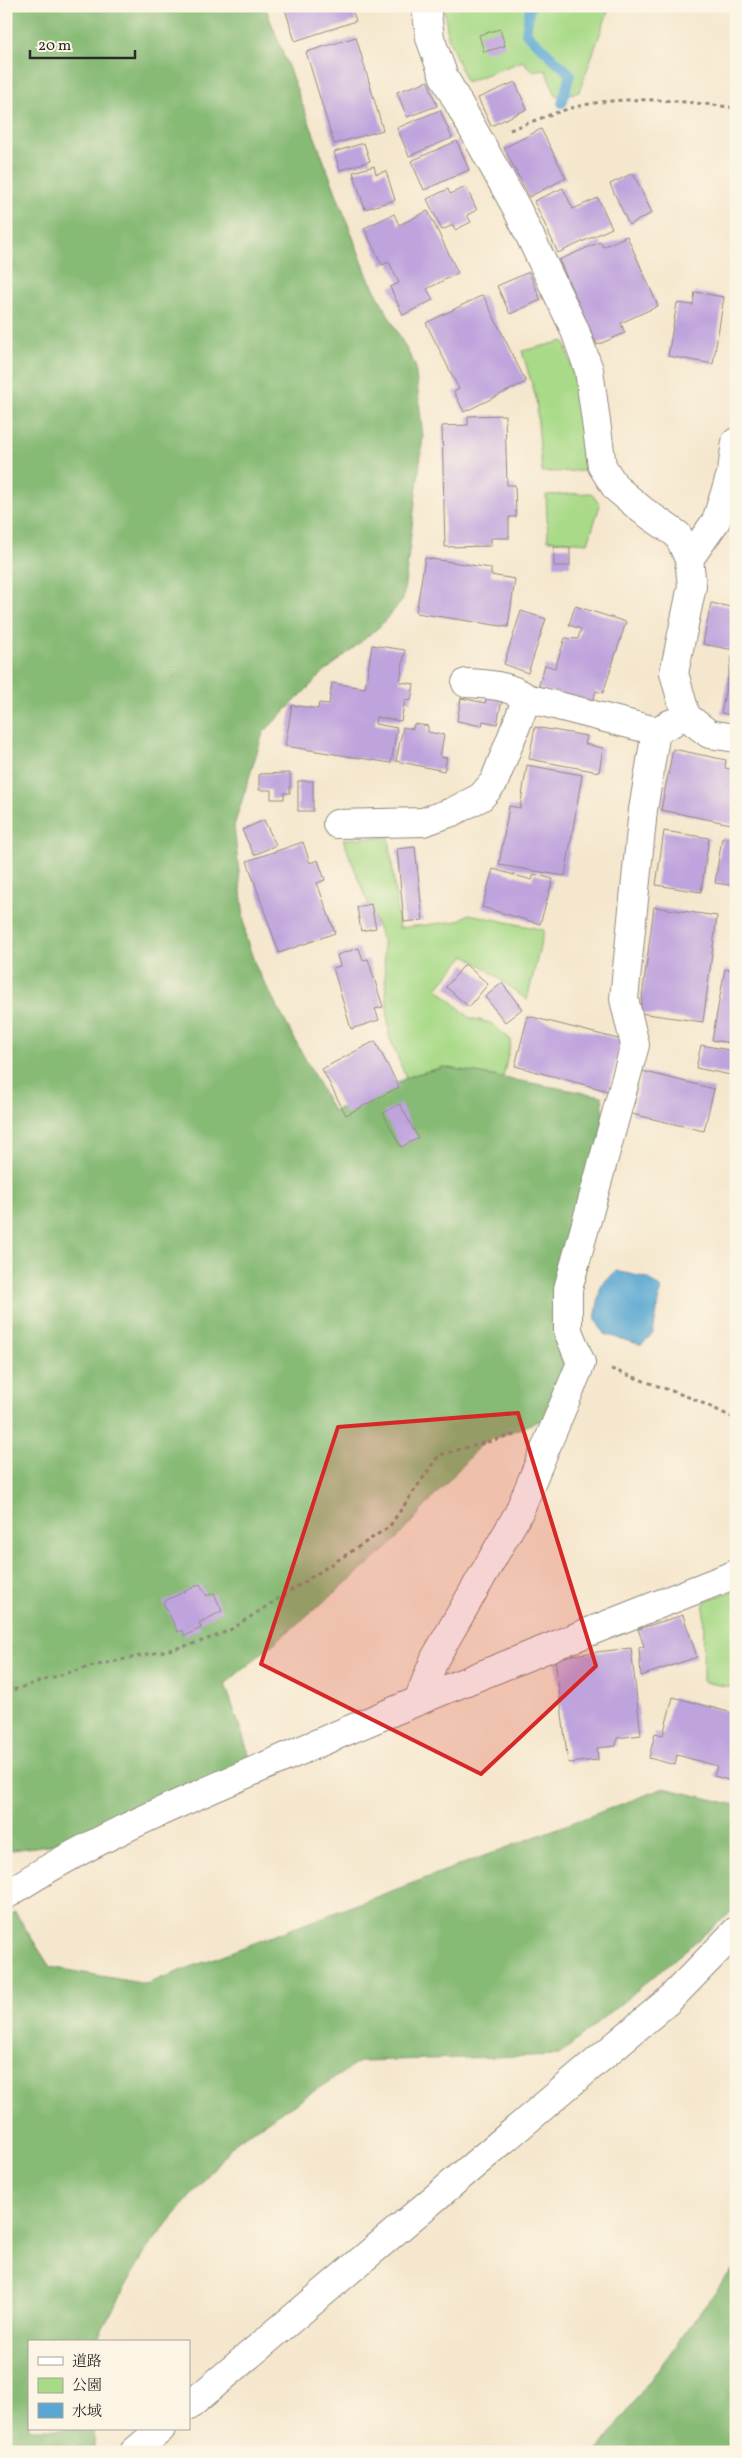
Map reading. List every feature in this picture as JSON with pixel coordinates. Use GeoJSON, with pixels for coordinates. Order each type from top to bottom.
{"type":"FeatureCollection","features":[{"type":"Feature","properties":{"kind":"street"},"geometry":{"type":"LineString","coordinates":[[426,6],[430,38],[444,77],[481,140],[516,207],[574,328],[589,370],[602,466],[616,488],[642,510],[678,535],[689,559],[692,586],[674,673],[686,716],[709,734],[736,738]]}},
{"type":"Feature","properties":{"kind":"street"},"geometry":{"type":"LineString","coordinates":[[689,559],[716,522],[732,471],[736,442]]}},
{"type":"Feature","properties":{"kind":"street"},"geometry":{"type":"LineString","coordinates":[[466,683],[495,684],[516,690],[527,698],[656,731],[686,716]]}},
{"type":"Feature","properties":{"kind":"street"},"geometry":{"type":"LineString","coordinates":[[337,824],[423,822],[452,812],[481,797],[494,782],[527,698]]}},
{"type":"Feature","properties":{"kind":"street"},"geometry":{"type":"LineString","coordinates":[[418,1701],[435,1658],[518,1514],[581,1363],[568,1331],[568,1290],[635,1045],[624,999],[643,810],[656,731]]}},
{"type":"Feature","properties":{"kind":"street"},"geometry":{"type":"LineString","coordinates":[[6,1895],[74,1854],[187,1799],[418,1701],[736,1574]]}},
{"type":"Feature","properties":{"kind":"street"},"geometry":{"type":"LineString","coordinates":[[190,2405],[668,2001],[736,1932]]}},
{"type":"Feature","properties":{"kind":"street"},"geometry":{"type":"LineString","coordinates":[[134,2452],[160,2430]]}},
{"type":"Feature","properties":{"kind":"path"},"geometry":{"type":"LineString","coordinates":[[481,140],[575,107],[624,99],[689,102],[736,108]]}},
{"type":"Feature","properties":{"kind":"path"},"geometry":{"type":"LineString","coordinates":[[581,1363],[591,1362],[694,1399],[736,1419]]}},
{"type":"Feature","properties":{"kind":"path"},"geometry":{"type":"LineString","coordinates":[[6,1692],[96,1665],[190,1646],[230,1630],[389,1527],[439,1455],[536,1429],[555,1428]]}},
{"type":"Feature","properties":{"kind":"highlighted area"},"geometry":{"type":"Polygon","coordinates":[[[518,1413],[596,1666],[481,1774],[261,1664],[338,1427],[518,1413]]]}},
{"type":"Feature","properties":{"kind":"green space"},"geometry":{"type":"Polygon","coordinates":[[[6,6],[265,6],[368,277],[415,365],[423,437],[403,600],[379,627],[323,673],[263,733],[234,826],[246,938],[256,967],[333,1111],[413,1075],[444,1067],[602,1096],[604,1121],[570,1367],[552,1416],[482,1443],[389,1547],[225,1684],[251,1760],[49,1845],[6,1851],[6,6]]]}},
{"type":"Feature","properties":{"kind":"green space"},"geometry":{"type":"Polygon","coordinates":[[[444,6],[610,6],[579,92],[556,96],[545,69],[532,71],[523,61],[466,82],[448,37],[444,6]]]}},
{"type":"Feature","properties":{"kind":"green space"},"geometry":{"type":"Polygon","coordinates":[[[564,341],[582,403],[586,471],[542,472],[536,398],[522,351],[564,341]]]}},
{"type":"Feature","properties":{"kind":"green space"},"geometry":{"type":"Polygon","coordinates":[[[591,493],[600,505],[588,543],[548,540],[546,495],[591,493]]]}},
{"type":"Feature","properties":{"kind":"green space"},"geometry":{"type":"Polygon","coordinates":[[[389,837],[399,928],[458,921],[469,914],[544,930],[527,1000],[465,955],[437,988],[470,1018],[491,1023],[511,1040],[503,1078],[444,1067],[406,1078],[389,1036],[383,941],[343,839],[389,837]]]}},
{"type":"Feature","properties":{"kind":"green space"},"geometry":{"type":"Polygon","coordinates":[[[736,1590],[736,1688],[703,1682],[704,1601],[736,1590]]]}},
{"type":"Feature","properties":{"kind":"green space"},"geometry":{"type":"Polygon","coordinates":[[[664,1788],[736,1805],[736,1908],[559,2055],[361,2061],[236,2141],[146,2250],[96,2340],[28,2340],[28,2430],[94,2430],[94,2447],[89,2452],[6,2452],[6,1918],[15,1912],[50,1967],[146,1984],[664,1788]]]}},
{"type":"Feature","properties":{"kind":"green space"},"geometry":{"type":"Polygon","coordinates":[[[736,2268],[736,2452],[597,2452],[730,2272],[736,2268]]]}},
{"type":"Feature","properties":{"kind":"water"},"geometry":{"type":"Polygon","coordinates":[[[616,1271],[648,1278],[661,1289],[653,1333],[642,1345],[604,1334],[595,1319],[601,1285],[616,1271]]]}},
{"type":"Feature","properties":{"kind":"building"},"geometry":{"type":"Polygon","coordinates":[[[284,6],[351,6],[356,21],[295,41],[284,6]]]}},
{"type":"Feature","properties":{"kind":"building"},"geometry":{"type":"Polygon","coordinates":[[[500,29],[505,46],[484,52],[479,35],[500,29]]]}},
{"type":"Feature","properties":{"kind":"building"},"geometry":{"type":"Polygon","coordinates":[[[356,37],[383,130],[334,144],[306,52],[356,37]]]}},
{"type":"Feature","properties":{"kind":"building"},"geometry":{"type":"Polygon","coordinates":[[[428,81],[437,106],[407,117],[397,92],[428,81]]]}},
{"type":"Feature","properties":{"kind":"building"},"geometry":{"type":"Polygon","coordinates":[[[515,82],[527,109],[491,126],[478,98],[515,82]]]}},
{"type":"Feature","properties":{"kind":"building"},"geometry":{"type":"Polygon","coordinates":[[[440,110],[452,138],[409,156],[397,128],[440,110]]]}},
{"type":"Feature","properties":{"kind":"building"},"geometry":{"type":"Polygon","coordinates":[[[541,129],[566,178],[529,197],[504,148],[541,129]]]}},
{"type":"Feature","properties":{"kind":"building"},"geometry":{"type":"Polygon","coordinates":[[[457,141],[469,170],[424,190],[411,161],[457,141]]]}},
{"type":"Feature","properties":{"kind":"building"},"geometry":{"type":"Polygon","coordinates":[[[364,143],[370,161],[340,170],[334,152],[364,143]]]}},
{"type":"Feature","properties":{"kind":"building"},"geometry":{"type":"Polygon","coordinates":[[[374,166],[376,174],[386,171],[395,200],[365,209],[353,172],[374,166]]]}},
{"type":"Feature","properties":{"kind":"building"},"geometry":{"type":"Polygon","coordinates":[[[633,173],[652,213],[629,225],[610,184],[633,173]]]}},
{"type":"Feature","properties":{"kind":"building"},"geometry":{"type":"Polygon","coordinates":[[[466,187],[477,210],[467,215],[471,222],[455,230],[453,225],[442,230],[427,199],[448,189],[450,194],[466,187]]]}},
{"type":"Feature","properties":{"kind":"building"},"geometry":{"type":"Polygon","coordinates":[[[563,188],[573,209],[598,198],[612,228],[558,253],[534,201],[563,188]]]}},
{"type":"Feature","properties":{"kind":"building"},"geometry":{"type":"Polygon","coordinates":[[[428,211],[458,273],[427,289],[433,300],[403,315],[390,287],[399,283],[389,262],[382,265],[364,228],[394,214],[399,225],[428,211]]]}},
{"type":"Feature","properties":{"kind":"building"},"geometry":{"type":"Polygon","coordinates":[[[627,236],[658,306],[621,323],[625,333],[597,345],[559,260],[600,242],[603,247],[627,236]]]}},
{"type":"Feature","properties":{"kind":"building"},"geometry":{"type":"Polygon","coordinates":[[[529,272],[541,300],[510,314],[497,286],[529,272]]]}},
{"type":"Feature","properties":{"kind":"building"},"geometry":{"type":"Polygon","coordinates":[[[695,292],[724,297],[713,364],[668,356],[677,303],[693,305],[695,292]]]}},
{"type":"Feature","properties":{"kind":"building"},"geometry":{"type":"Polygon","coordinates":[[[483,295],[526,382],[464,412],[454,392],[459,389],[426,323],[483,295]]]}},
{"type":"Feature","properties":{"kind":"building"},"geometry":{"type":"Polygon","coordinates":[[[505,415],[507,485],[515,485],[516,517],[509,517],[509,538],[491,538],[491,546],[445,547],[442,426],[468,425],[468,416],[505,415]]]}},
{"type":"Feature","properties":{"kind":"building"},"geometry":{"type":"Polygon","coordinates":[[[554,547],[570,547],[570,566],[554,566],[554,547]]]}},
{"type":"Feature","properties":{"kind":"building"},"geometry":{"type":"Polygon","coordinates":[[[425,558],[491,568],[491,575],[515,579],[508,627],[416,613],[425,558]]]}},
{"type":"Feature","properties":{"kind":"building"},"geometry":{"type":"Polygon","coordinates":[[[711,603],[736,608],[734,650],[703,644],[711,603]]]}},
{"type":"Feature","properties":{"kind":"building"},"geometry":{"type":"Polygon","coordinates":[[[575,606],[626,622],[603,693],[596,691],[592,705],[538,688],[545,665],[555,668],[565,638],[578,639],[581,629],[569,625],[575,606]]]}},
{"type":"Feature","properties":{"kind":"building"},"geometry":{"type":"Polygon","coordinates":[[[521,611],[546,619],[528,673],[504,664],[521,611]]]}},
{"type":"Feature","properties":{"kind":"building"},"geometry":{"type":"Polygon","coordinates":[[[372,645],[405,650],[400,682],[414,684],[411,701],[405,700],[401,721],[376,717],[375,724],[397,728],[391,763],[285,746],[292,705],[318,709],[319,703],[329,704],[332,683],[365,688],[372,645]]]}},
{"type":"Feature","properties":{"kind":"building"},"geometry":{"type":"Polygon","coordinates":[[[732,656],[736,656],[736,716],[721,713],[732,656]]]}},
{"type":"Feature","properties":{"kind":"building"},"geometry":{"type":"Polygon","coordinates":[[[487,696],[502,700],[497,724],[483,721],[482,726],[457,721],[461,698],[485,703],[487,696]]]}},
{"type":"Feature","properties":{"kind":"building"},"geometry":{"type":"Polygon","coordinates":[[[414,724],[428,726],[428,732],[444,735],[440,757],[447,758],[444,771],[396,761],[403,727],[413,729],[414,724]]]}},
{"type":"Feature","properties":{"kind":"building"},"geometry":{"type":"Polygon","coordinates":[[[535,727],[587,736],[585,744],[603,748],[599,772],[529,759],[535,727]]]}},
{"type":"Feature","properties":{"kind":"building"},"geometry":{"type":"Polygon","coordinates":[[[673,749],[726,760],[725,768],[736,770],[736,825],[661,810],[673,749]]]}},
{"type":"Feature","properties":{"kind":"building"},"geometry":{"type":"Polygon","coordinates":[[[527,765],[582,775],[565,876],[499,865],[509,806],[520,808],[527,765]]]}},
{"type":"Feature","properties":{"kind":"building"},"geometry":{"type":"Polygon","coordinates":[[[290,773],[290,793],[284,793],[284,799],[271,799],[271,790],[259,790],[259,774],[290,773]]]}},
{"type":"Feature","properties":{"kind":"building"},"geometry":{"type":"Polygon","coordinates":[[[298,781],[313,781],[313,811],[298,811],[298,781]]]}},
{"type":"Feature","properties":{"kind":"building"},"geometry":{"type":"Polygon","coordinates":[[[264,820],[276,845],[254,855],[242,830],[264,820]]]}},
{"type":"Feature","properties":{"kind":"building"},"geometry":{"type":"Polygon","coordinates":[[[664,831],[709,838],[701,892],[656,885],[664,831]]]}},
{"type":"Feature","properties":{"kind":"building"},"geometry":{"type":"Polygon","coordinates":[[[722,838],[736,840],[736,886],[715,883],[722,838]]]}},
{"type":"Feature","properties":{"kind":"building"},"geometry":{"type":"Polygon","coordinates":[[[303,842],[310,863],[318,860],[325,880],[317,883],[335,933],[279,953],[247,861],[303,842]]]}},
{"type":"Feature","properties":{"kind":"building"},"geometry":{"type":"Polygon","coordinates":[[[415,847],[423,920],[404,922],[397,849],[415,847]]]}},
{"type":"Feature","properties":{"kind":"building"},"geometry":{"type":"Polygon","coordinates":[[[493,869],[532,880],[534,874],[553,879],[540,924],[482,907],[493,869]]]}},
{"type":"Feature","properties":{"kind":"building"},"geometry":{"type":"Polygon","coordinates":[[[371,904],[376,928],[361,931],[357,907],[371,904]]]}},
{"type":"Feature","properties":{"kind":"building"},"geometry":{"type":"Polygon","coordinates":[[[654,907],[717,916],[703,1022],[640,1013],[654,907]]]}},
{"type":"Feature","properties":{"kind":"building"},"geometry":{"type":"Polygon","coordinates":[[[359,948],[363,960],[368,959],[383,1007],[375,1009],[379,1020],[351,1029],[333,968],[340,966],[337,955],[359,948]]]}},
{"type":"Feature","properties":{"kind":"building"},"geometry":{"type":"Polygon","coordinates":[[[465,964],[488,984],[469,1007],[446,987],[465,964]]]}},
{"type":"Feature","properties":{"kind":"building"},"geometry":{"type":"Polygon","coordinates":[[[725,969],[736,971],[736,1044],[712,1040],[725,969]]]}},
{"type":"Feature","properties":{"kind":"building"},"geometry":{"type":"Polygon","coordinates":[[[502,983],[522,1009],[505,1022],[485,997],[502,983]]]}},
{"type":"Feature","properties":{"kind":"building"},"geometry":{"type":"Polygon","coordinates":[[[528,1016],[622,1040],[608,1091],[515,1066],[528,1016]]]}},
{"type":"Feature","properties":{"kind":"building"},"geometry":{"type":"Polygon","coordinates":[[[375,1041],[399,1087],[346,1115],[322,1069],[375,1041]]]}},
{"type":"Feature","properties":{"kind":"building"},"geometry":{"type":"Polygon","coordinates":[[[701,1045],[735,1051],[731,1075],[696,1068],[701,1045]]]}},
{"type":"Feature","properties":{"kind":"building"},"geometry":{"type":"Polygon","coordinates":[[[642,1071],[714,1089],[704,1131],[632,1114],[642,1071]]]}},
{"type":"Feature","properties":{"kind":"building"},"geometry":{"type":"Polygon","coordinates":[[[400,1104],[418,1138],[401,1147],[383,1113],[400,1104]]]}},
{"type":"Feature","properties":{"kind":"building"},"geometry":{"type":"Polygon","coordinates":[[[200,1584],[207,1596],[214,1593],[222,1611],[199,1623],[201,1628],[185,1636],[182,1630],[178,1632],[163,1602],[200,1584]]]}},
{"type":"Feature","properties":{"kind":"building"},"geometry":{"type":"Polygon","coordinates":[[[683,1615],[697,1657],[641,1676],[639,1648],[644,1646],[638,1629],[683,1615]]]}},
{"type":"Feature","properties":{"kind":"building"},"geometry":{"type":"Polygon","coordinates":[[[631,1648],[641,1735],[617,1738],[616,1746],[597,1748],[598,1760],[568,1763],[555,1657],[631,1648]]]}},
{"type":"Feature","properties":{"kind":"building"},"geometry":{"type":"Polygon","coordinates":[[[673,1697],[736,1714],[736,1782],[714,1776],[717,1766],[677,1755],[675,1765],[649,1758],[655,1733],[663,1735],[673,1697]]]}},
{"type":"Feature","properties":{"kind":"waterway"},"geometry":{"type":"LineString","coordinates":[[530,6],[526,33],[570,74],[562,103]]}}]}
